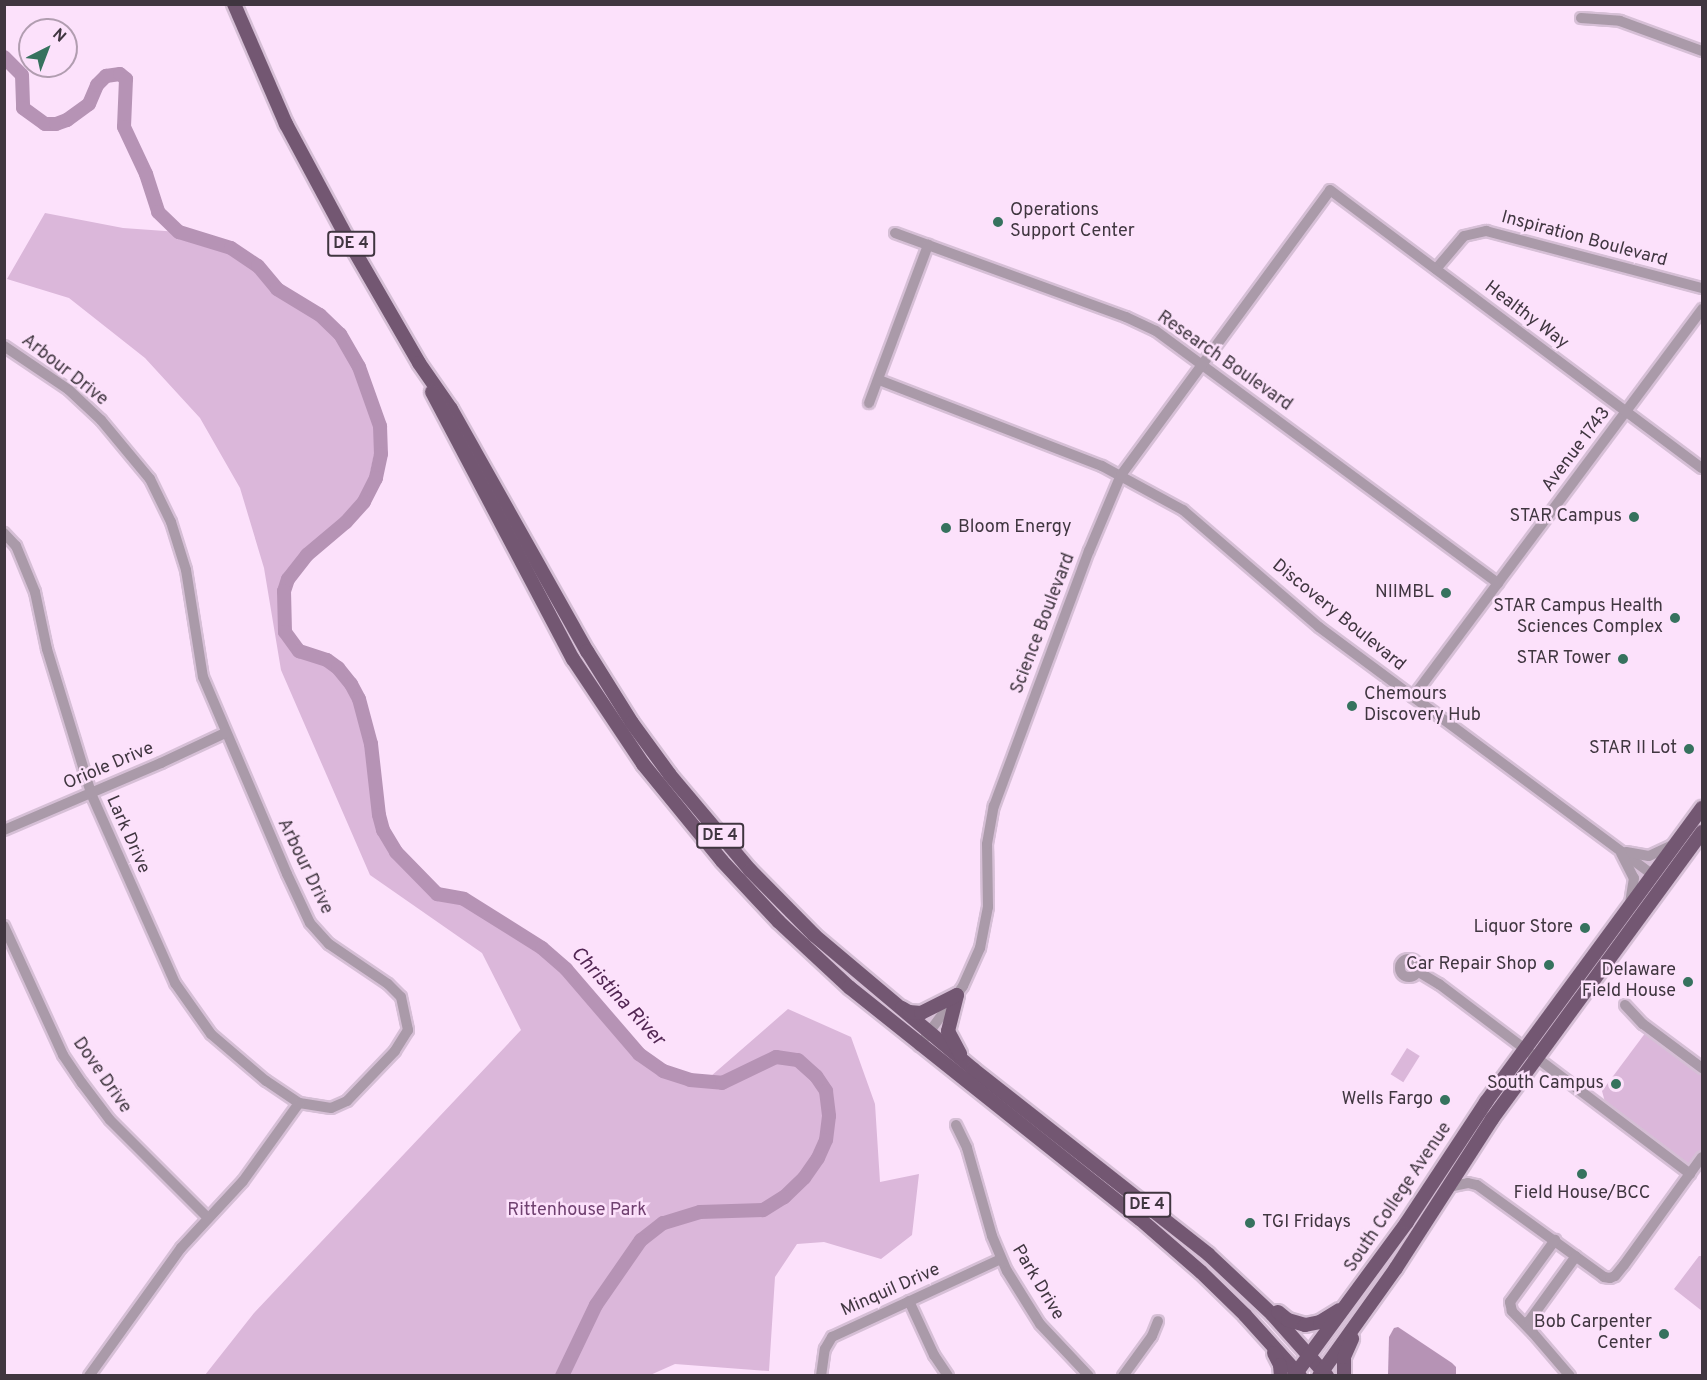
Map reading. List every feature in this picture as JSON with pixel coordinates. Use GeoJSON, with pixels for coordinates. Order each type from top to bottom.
{"type":"FeatureCollection","features":[{"type":"Feature","properties":{"kind":"main road","name":"DE 4"},"geometry":{"type":"LineString","coordinates":[[234,4],[286,124],[345,235],[419,363],[451,409],[593,661],[663,765],[722,837],[780,901],[883,996],[1062,1137],[1240,1282],[1309,1355],[1323,1374]]}},
{"type":"Feature","properties":{"kind":"main road","name":"DE 4"},"geometry":{"type":"LineString","coordinates":[[419,363],[441,414],[568,650],[643,764],[696,831],[767,910],[849,987],[919,1046],[1172,1246],[1231,1300],[1297,1374]]}},
{"type":"Feature","properties":{"kind":"main road","name":"South College Avenue"},"geometry":{"type":"LineString","coordinates":[[1297,1374],[1402,1229],[1474,1119],[1702,808]]}},
{"type":"Feature","properties":{"kind":"main road","name":"South College Avenue"},"geometry":{"type":"LineString","coordinates":[[1323,1374],[1492,1119],[1702,832]]}},
{"type":"Feature","properties":{"kind":"main road"},"geometry":{"type":"LineString","coordinates":[[883,996],[909,1012],[921,1014],[957,995]]}},
{"type":"Feature","properties":{"kind":"main road"},"geometry":{"type":"LineString","coordinates":[[957,995],[948,1031],[958,1052],[973,1069]]}},
{"type":"Feature","properties":{"kind":"main road"},"geometry":{"type":"LineString","coordinates":[[1240,1282],[1288,1320],[1296,1323],[1320,1322],[1346,1306]]}},
{"type":"Feature","properties":{"kind":"main road"},"geometry":{"type":"LineString","coordinates":[[1344,1376],[1344,1357],[1359,1320]]}},
{"type":"Feature","properties":{"kind":"main road"},"geometry":{"type":"LineString","coordinates":[[1264,1335],[1280,1365],[1281,1376]]}},
{"type":"Feature","properties":{"kind":"street"},"geometry":{"type":"LineString","coordinates":[[1581,18],[1620,21],[1702,51]]}},
{"type":"Feature","properties":{"kind":"street","name":"Healthy Way"},"geometry":{"type":"LineString","coordinates":[[1330,190],[1702,468]]}},
{"type":"Feature","properties":{"kind":"street","name":"Science Boulevard"},"geometry":{"type":"LineString","coordinates":[[919,1046],[957,995],[973,965],[985,932],[989,891],[987,844],[994,806],[1089,551],[1121,475],[1330,190]]}},
{"type":"Feature","properties":{"kind":"street","name":"Inspiration Boulevard"},"geometry":{"type":"LineString","coordinates":[[1436,269],[1464,236],[1486,231],[1702,288]]}},
{"type":"Feature","properties":{"kind":"street","name":"Research Boulevard"},"geometry":{"type":"LineString","coordinates":[[895,233],[1139,323],[1170,339],[1498,583]]}},
{"type":"Feature","properties":{"kind":"street"},"geometry":{"type":"LineString","coordinates":[[869,403],[928,245]]}},
{"type":"Feature","properties":{"kind":"street","name":"Avenue 1743"},"geometry":{"type":"LineString","coordinates":[[1413,697],[1702,309]]}},
{"type":"Feature","properties":{"kind":"street","name":"Arbour Drive"},"geometry":{"type":"LineString","coordinates":[[4,346],[69,390],[122,442],[150,479],[171,522],[186,570],[203,677],[225,733],[310,923],[329,944],[388,984],[401,998],[408,1030],[395,1051],[347,1101],[331,1108],[298,1103]]}},
{"type":"Feature","properties":{"kind":"street","name":"Discovery Boulevard"},"geometry":{"type":"LineString","coordinates":[[879,380],[1121,475],[1201,524],[1301,613],[1653,875]]}},
{"type":"Feature","properties":{"kind":"street","name":"Lark Drive"},"geometry":{"type":"LineString","coordinates":[[4,533],[16,546],[35,592],[47,649],[91,793],[160,953],[193,1012],[211,1034],[234,1055],[298,1103]]}},
{"type":"Feature","properties":{"kind":"street","name":"Oriole Drive"},"geometry":{"type":"LineString","coordinates":[[4,830],[225,733]]}},
{"type":"Feature","properties":{"kind":"street","name":"Discovery Boulevard"},"geometry":{"type":"LineString","coordinates":[[1620,850],[1648,856],[1676,844]]}},
{"type":"Feature","properties":{"kind":"street","name":"Discovery Boulevard"},"geometry":{"type":"LineString","coordinates":[[1620,850],[1634,878],[1634,892],[1628,909]]}},
{"type":"Feature","properties":{"kind":"street","name":"Dove Drive"},"geometry":{"type":"LineString","coordinates":[[4,927],[63,1055],[82,1083],[110,1120],[208,1218]]}},
{"type":"Feature","properties":{"kind":"street"},"geometry":{"type":"LineString","coordinates":[[1417,971],[1438,984],[1690,1174]]}},
{"type":"Feature","properties":{"kind":"street"},"geometry":{"type":"LineString","coordinates":[[1626,1005],[1642,1024],[1702,1068]]}},
{"type":"Feature","properties":{"kind":"street"},"geometry":{"type":"LineString","coordinates":[[89,1376],[181,1248],[243,1181],[298,1103]]}},
{"type":"Feature","properties":{"kind":"street","name":"Park Drive"},"geometry":{"type":"LineString","coordinates":[[956,1125],[967,1148],[1001,1259],[1040,1324],[1089,1376]]}},
{"type":"Feature","properties":{"kind":"street"},"geometry":{"type":"LineString","coordinates":[[1448,1187],[1468,1183],[1477,1185],[1604,1277],[1615,1276],[1702,1157]]}},
{"type":"Feature","properties":{"kind":"street"},"geometry":{"type":"LineString","coordinates":[[1555,1240],[1510,1302],[1512,1311],[1570,1376]]}},
{"type":"Feature","properties":{"kind":"street"},"geometry":{"type":"LineString","coordinates":[[1533,1333],[1529,1321],[1576,1256]]}},
{"type":"Feature","properties":{"kind":"street","name":"Minquil Drive"},"geometry":{"type":"LineString","coordinates":[[821,1376],[825,1349],[832,1337],[1001,1259]]}},
{"type":"Feature","properties":{"kind":"street"},"geometry":{"type":"LineString","coordinates":[[909,1301],[934,1355],[948,1376]]}},
{"type":"Feature","properties":{"kind":"street"},"geometry":{"type":"LineString","coordinates":[[1123,1376],[1152,1336],[1158,1321]]}},
{"type":"Feature","properties":{"kind":"green space","name":"Rittenhouse Park"},"geometry":{"type":"Polygon","coordinates":[[[45,213],[123,228],[179,232],[231,248],[258,266],[277,289],[340,334],[380,426],[364,502],[346,522],[307,555],[288,579],[284,591],[285,632],[299,651],[327,660],[338,668],[359,699],[371,744],[379,815],[383,830],[403,861],[437,894],[464,899],[542,948],[566,969],[639,1054],[676,1076],[703,1083],[788,1009],[851,1037],[875,1104],[880,1182],[919,1174],[912,1235],[881,1259],[824,1242],[797,1244],[775,1277],[769,1371],[675,1364],[648,1376],[205,1375],[254,1313],[521,1030],[482,953],[370,875],[281,670],[264,568],[240,488],[200,418],[145,358],[69,298],[7,279],[45,213]]]}},
{"type":"Feature","properties":{"kind":"green space"},"geometry":{"type":"Polygon","coordinates":[[[1646,1032],[1702,1074],[1702,1151],[1693,1163],[1687,1163],[1605,1102],[1602,1091],[1646,1032]]]}},
{"type":"Feature","properties":{"kind":"green space"},"geometry":{"type":"Polygon","coordinates":[[[1407,1048],[1420,1056],[1403,1082],[1391,1074],[1407,1048]]]}},
{"type":"Feature","properties":{"kind":"green space"},"geometry":{"type":"Polygon","coordinates":[[[1699,1256],[1702,1256],[1702,1311],[1674,1289],[1699,1256]]]}},
{"type":"Feature","properties":{"kind":"shaded area"},"geometry":{"type":"Polygon","coordinates":[[[1398,1327],[1452,1363],[1456,1367],[1456,1375],[1388,1375],[1389,1337],[1394,1328],[1398,1327]]]}},
{"type":"Feature","properties":{"kind":"waterway","name":"Christina River"},"geometry":{"type":"LineString","coordinates":[[4,57],[22,75],[23,108],[45,124],[56,124],[67,120],[89,104],[97,85],[106,76],[120,74],[126,79],[124,127],[146,174],[158,212],[179,232],[231,248],[258,266],[277,289],[320,315],[340,334],[359,367],[380,426],[381,454],[376,478],[364,502],[346,522],[307,555],[288,579],[284,591],[285,632],[299,651],[327,660],[338,668],[359,699],[371,744],[379,815],[383,830],[396,852],[437,894],[464,899],[542,948],[566,969],[639,1054],[663,1071],[690,1080],[722,1083],[776,1057],[798,1060],[816,1076],[826,1091],[829,1116],[826,1140],[818,1158],[804,1178],[784,1197],[763,1210],[700,1212],[663,1223],[641,1240],[596,1305],[562,1376]]}},
{"type":"Feature","properties":{"kind":"place","name":"Operations Support Center"},"geometry":{"type":"Point","coordinates":[998,222]}},
{"type":"Feature","properties":{"kind":"place","name":"STAR Campus"},"geometry":{"type":"Point","coordinates":[1634,517]}},
{"type":"Feature","properties":{"kind":"place","name":"Bloom Energy"},"geometry":{"type":"Point","coordinates":[946,528]}},
{"type":"Feature","properties":{"kind":"place","name":"NIIMBL"},"geometry":{"type":"Point","coordinates":[1446,593]}},
{"type":"Feature","properties":{"kind":"place","name":"STAR Campus Health Sciences Complex"},"geometry":{"type":"Point","coordinates":[1675,618]}},
{"type":"Feature","properties":{"kind":"place","name":"STAR Tower"},"geometry":{"type":"Point","coordinates":[1623,659]}},
{"type":"Feature","properties":{"kind":"place","name":"Chemours Discovery Hub"},"geometry":{"type":"Point","coordinates":[1352,706]}},
{"type":"Feature","properties":{"kind":"place","name":"STAR II Lot"},"geometry":{"type":"Point","coordinates":[1689,749]}},
{"type":"Feature","properties":{"kind":"place","name":"Liquor Store"},"geometry":{"type":"Point","coordinates":[1585,928]}},
{"type":"Feature","properties":{"kind":"place","name":"Car Repair Shop"},"geometry":{"type":"Point","coordinates":[1549,965]}},
{"type":"Feature","properties":{"kind":"place","name":"Delaware Field House"},"geometry":{"type":"Point","coordinates":[1688,982]}},
{"type":"Feature","properties":{"kind":"place","name":"South Campus"},"geometry":{"type":"Point","coordinates":[1616,1084]}},
{"type":"Feature","properties":{"kind":"place","name":"Wells Fargo"},"geometry":{"type":"Point","coordinates":[1445,1100]}},
{"type":"Feature","properties":{"kind":"place","name":"Field House/BCC"},"geometry":{"type":"Point","coordinates":[1582,1174]}},
{"type":"Feature","properties":{"kind":"place","name":"TGI Fridays"},"geometry":{"type":"Point","coordinates":[1250,1223]}},
{"type":"Feature","properties":{"kind":"place","name":"Bob Carpenter Center"},"geometry":{"type":"Point","coordinates":[1664,1334]}}]}
